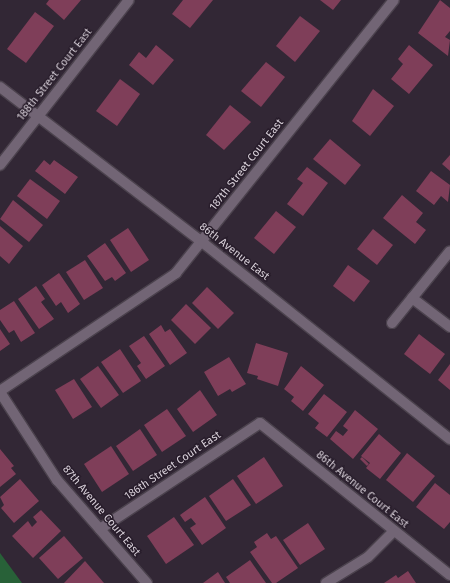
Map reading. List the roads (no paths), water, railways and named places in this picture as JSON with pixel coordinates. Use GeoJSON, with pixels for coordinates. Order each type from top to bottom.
{"type":"FeatureCollection","features":[{"type":"Feature","properties":{"kind":"street","name":"188th Street Court East"},"geometry":{"type":"LineString","coordinates":[[0,165],[129,0]]}},
{"type":"Feature","properties":{"kind":"street","name":"187th Street Court East"},"geometry":{"type":"LineString","coordinates":[[0,391],[160,286],[176,273],[394,0]]}},
{"type":"Feature","properties":{"kind":"street","name":"86th Avenue East"},"geometry":{"type":"LineString","coordinates":[[0,87],[37,117],[202,242],[450,439]]}},
{"type":"Feature","properties":{"kind":"street"},"geometry":{"type":"LineString","coordinates":[[392,323],[450,252]]}},
{"type":"Feature","properties":{"kind":"street"},"geometry":{"type":"LineString","coordinates":[[412,298],[450,327]]}},
{"type":"Feature","properties":{"kind":"street","name":"87th Avenue Court East"},"geometry":{"type":"LineString","coordinates":[[0,391],[56,480],[147,583]]}},
{"type":"Feature","properties":{"kind":"street","name":"186th Street Court East"},"geometry":{"type":"LineString","coordinates":[[100,529],[260,423]]}},
{"type":"Feature","properties":{"kind":"street","name":"86th Avenue Court East"},"geometry":{"type":"LineString","coordinates":[[260,423],[450,575]]}},
{"type":"Feature","properties":{"kind":"street"},"geometry":{"type":"LineString","coordinates":[[326,583],[368,556],[394,531]]}}]}
